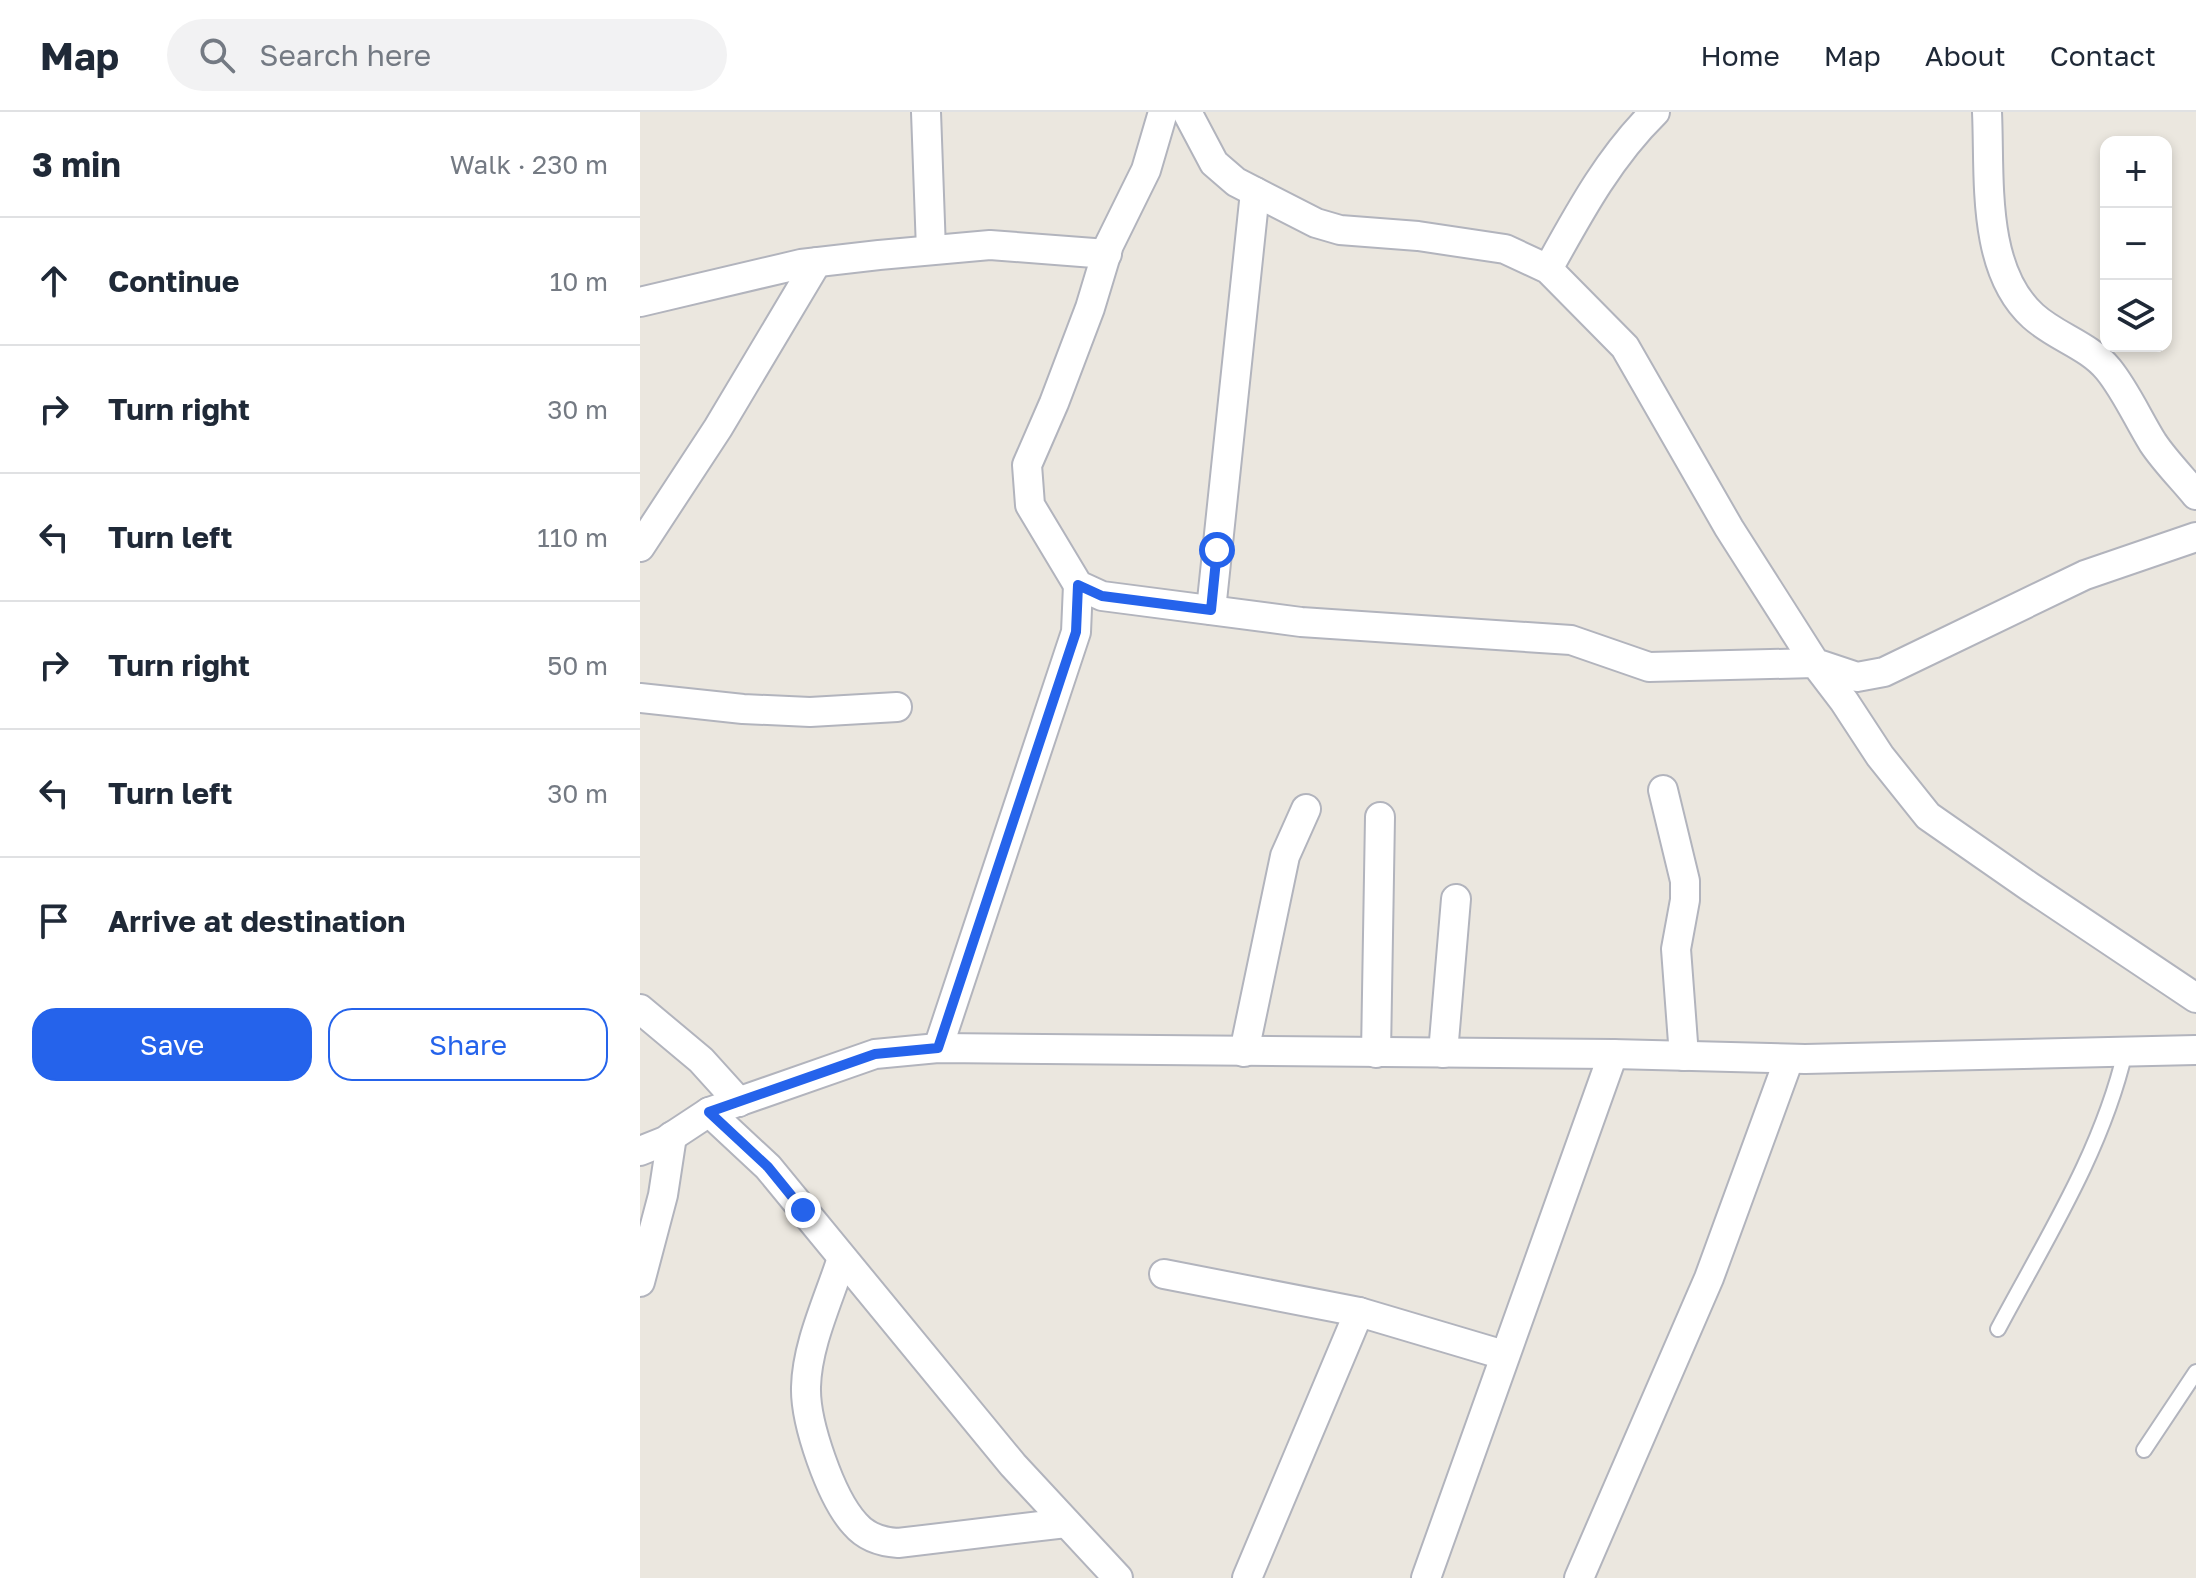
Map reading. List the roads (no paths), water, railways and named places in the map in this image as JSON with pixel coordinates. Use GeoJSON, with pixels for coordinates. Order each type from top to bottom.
{"type":"FeatureCollection","features":[{"type":"Feature","properties":{"kind":"street"},"geometry":{"type":"LineString","coordinates":[[926,112],[931,250]]}},
{"type":"Feature","properties":{"kind":"street"},"geometry":{"type":"LineString","coordinates":[[938,1048],[1076,632],[1078,585],[1030,505],[1027,465],[1080,335],[1107,254],[1146,170],[1163,112]]}},
{"type":"Feature","properties":{"kind":"street"},"geometry":{"type":"LineString","coordinates":[[1187,112],[1214,163],[1236,182],[1316,223],[1340,230],[1418,236],[1505,249],[1548,269],[1625,347],[1729,528],[1815,663],[1880,756],[1928,816],[2196,998]]}},
{"type":"Feature","properties":{"kind":"street"},"geometry":{"type":"LineString","coordinates":[[1548,269],[1591,191],[1631,135],[1655,112]]}},
{"type":"Feature","properties":{"kind":"street"},"geometry":{"type":"LineString","coordinates":[[1987,112],[1993,224],[1998,258],[2013,294],[2040,322],[2095,357],[2108,370],[2155,447],[2196,495]]}},
{"type":"Feature","properties":{"kind":"street"},"geometry":{"type":"LineString","coordinates":[[1211,610],[1255,192]]}},
{"type":"Feature","properties":{"kind":"street"},"geometry":{"type":"LineString","coordinates":[[640,302],[817,262],[931,250],[990,245],[1107,254]]}},
{"type":"Feature","properties":{"kind":"street"},"geometry":{"type":"LineString","coordinates":[[640,547],[718,428],[817,262]]}},
{"type":"Feature","properties":{"kind":"street"},"geometry":{"type":"LineString","coordinates":[[1078,585],[1102,596],[1301,622],[1571,640],[1649,667],[1815,663],[1857,677],[1884,672],[2085,575],[2196,537]]}},
{"type":"Feature","properties":{"kind":"street"},"geometry":{"type":"LineString","coordinates":[[640,698],[743,709],[810,712],[897,707]]}},
{"type":"Feature","properties":{"kind":"street"},"geometry":{"type":"LineString","coordinates":[[1663,790],[1685,881],[1685,900],[1676,949],[1684,1056]]}},
{"type":"Feature","properties":{"kind":"street"},"geometry":{"type":"LineString","coordinates":[[1244,1052],[1285,856],[1306,809]]}},
{"type":"Feature","properties":{"kind":"street"},"geometry":{"type":"LineString","coordinates":[[1376,1053],[1380,817]]}},
{"type":"Feature","properties":{"kind":"street"},"geometry":{"type":"LineString","coordinates":[[1443,1053],[1456,899]]}},
{"type":"Feature","properties":{"kind":"street"},"geometry":{"type":"LineString","coordinates":[[640,1009],[701,1060],[739,1102]]}},
{"type":"Feature","properties":{"kind":"street"},"geometry":{"type":"LineString","coordinates":[[640,1151],[672,1136],[709,1112],[875,1054],[938,1048],[1613,1054],[1789,1059],[2196,1050]]}},
{"type":"Feature","properties":{"kind":"street"},"geometry":{"type":"LineString","coordinates":[[1426,1578],[1613,1054]]}},
{"type":"Feature","properties":{"kind":"street"},"geometry":{"type":"LineString","coordinates":[[1579,1578],[1709,1278],[1789,1059]]}},
{"type":"Feature","properties":{"kind":"street"},"geometry":{"type":"LineString","coordinates":[[709,1112],[768,1167],[994,1442],[1118,1578]]}},
{"type":"Feature","properties":{"kind":"street"},"geometry":{"type":"LineString","coordinates":[[640,1282],[663,1195],[672,1136]]}},
{"type":"Feature","properties":{"kind":"street"},"geometry":{"type":"LineString","coordinates":[[842,1258],[817,1333],[806,1387],[808,1415],[828,1480],[855,1524],[880,1541],[898,1543],[1066,1523]]}},
{"type":"Feature","properties":{"kind":"street"},"geometry":{"type":"LineString","coordinates":[[1164,1274],[1359,1312],[1504,1355]]}},
{"type":"Feature","properties":{"kind":"street"},"geometry":{"type":"LineString","coordinates":[[1247,1578],[1359,1312]]}},
{"type":"Feature","properties":{"kind":"lane"},"geometry":{"type":"LineString","coordinates":[[1998,1329],[2072,1192],[2105,1121],[2125,1052]]}},
{"type":"Feature","properties":{"kind":"lane"},"geometry":{"type":"LineString","coordinates":[[2144,1450],[2196,1372]]}}]}
